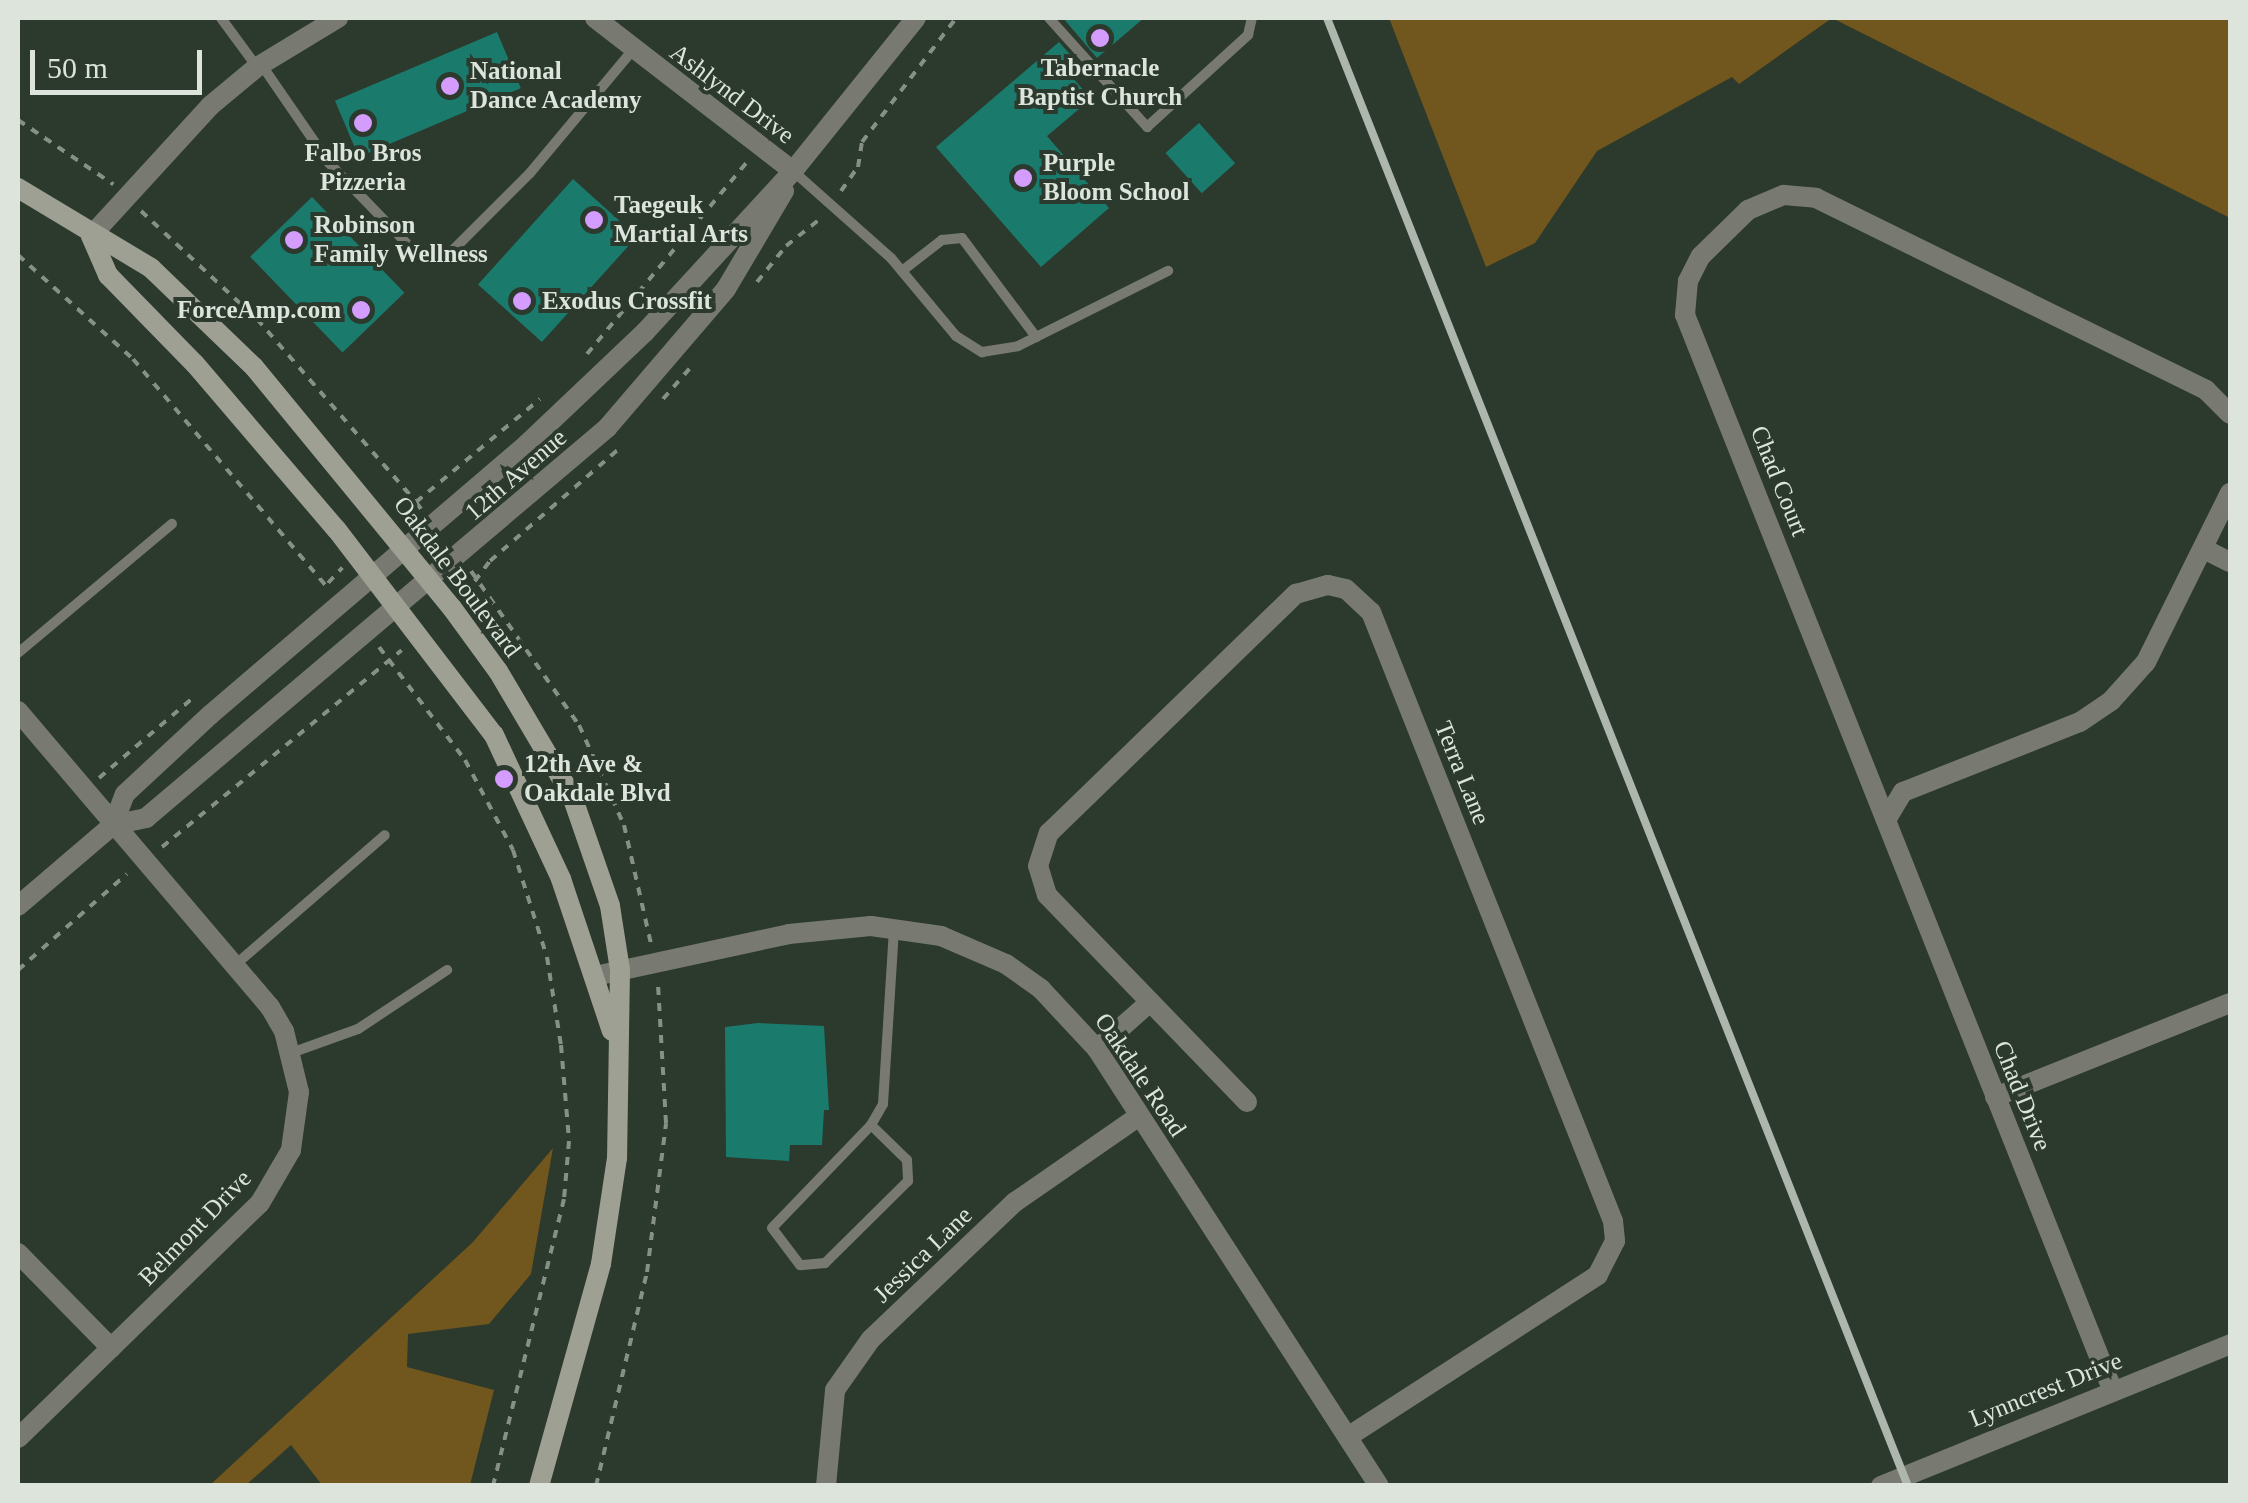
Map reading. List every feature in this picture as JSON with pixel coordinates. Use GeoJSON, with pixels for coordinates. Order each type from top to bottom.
{"type":"FeatureCollection","features":[{"type":"Feature","properties":{"kind":"main road","name":"Oakdale Boulevard"},"geometry":{"type":"LineString","coordinates":[[18,188],[90,236],[151,268],[214,327],[407,547],[498,671],[572,796],[610,906],[620,970],[618,1144],[608,1232],[539,1486]]}},
{"type":"Feature","properties":{"kind":"main road","name":"Oakdale Boulevard"},"geometry":{"type":"LineString","coordinates":[[90,236],[108,275],[195,364],[398,608],[494,734],[518,777],[617,1045]]}},
{"type":"Feature","properties":{"kind":"street"},"geometry":{"type":"LineString","coordinates":[[90,236],[166,149],[259,65],[338,18]]}},
{"type":"Feature","properties":{"kind":"street","name":"Ashlynd Drive"},"geometry":{"type":"LineString","coordinates":[[595,18],[632,51],[793,171]]}},
{"type":"Feature","properties":{"kind":"street","name":"12th Avenue"},"geometry":{"type":"LineString","coordinates":[[113,825],[124,794],[434,524],[645,332],[793,171],[916,18]]}},
{"type":"Feature","properties":{"kind":"street","name":"12th Avenue"},"geometry":{"type":"LineString","coordinates":[[18,906],[113,825],[146,818],[460,557],[606,428],[684,344],[768,227],[793,171]]}},
{"type":"Feature","properties":{"kind":"street","name":"Chad Court"},"geometry":{"type":"LineString","coordinates":[[1886,820],[1685,314],[1688,282],[1702,256],[1748,210],[1770,198],[1816,198],[2206,390],[2230,414]]}},
{"type":"Feature","properties":{"kind":"street"},"geometry":{"type":"LineString","coordinates":[[1886,820],[1904,792],[2080,722],[2110,701],[2146,662],[2230,493]]}},
{"type":"Feature","properties":{"kind":"street"},"geometry":{"type":"LineString","coordinates":[[2204,549],[2230,562]]}},
{"type":"Feature","properties":{"kind":"street","name":"Terra Lane"},"geometry":{"type":"LineString","coordinates":[[1247,1102],[1047,895],[1038,866],[1041,848],[1296,594],[1328,585],[1346,589],[1371,612],[1614,1222],[1615,1241],[1598,1274],[1348,1437]]}},
{"type":"Feature","properties":{"kind":"street","name":"Belmont Drive"},"geometry":{"type":"LineString","coordinates":[[18,711],[270,1007],[291,1053],[297,1123],[278,1178],[18,1438]]}},
{"type":"Feature","properties":{"kind":"street","name":"Chad Drive"},"geometry":{"type":"LineString","coordinates":[[1886,820],[2112,1390]]}},
{"type":"Feature","properties":{"kind":"street","name":"Oakdale Road"},"geometry":{"type":"LineString","coordinates":[[594,976],[789,934],[894,928],[941,936],[1006,964],[1041,989],[1097,1050],[1379,1486]]}},
{"type":"Feature","properties":{"kind":"street"},"geometry":{"type":"LineString","coordinates":[[1097,1050],[1150,1002]]}},
{"type":"Feature","properties":{"kind":"street"},"geometry":{"type":"LineString","coordinates":[[1996,1097],[2230,1003]]}},
{"type":"Feature","properties":{"kind":"street","name":"Jessica Lane"},"geometry":{"type":"LineString","coordinates":[[826,1486],[835,1390],[871,1338],[1014,1202],[1139,1116]]}},
{"type":"Feature","properties":{"kind":"street"},"geometry":{"type":"LineString","coordinates":[[18,1253],[110,1348]]}},
{"type":"Feature","properties":{"kind":"street","name":"Lynncrest Drive"},"geometry":{"type":"LineString","coordinates":[[1882,1486],[2230,1344]]}},
{"type":"Feature","properties":{"kind":"lane"},"geometry":{"type":"LineString","coordinates":[[221,18],[329,163],[411,248],[444,260],[530,174],[632,51]]}},
{"type":"Feature","properties":{"kind":"lane"},"geometry":{"type":"LineString","coordinates":[[1049,18],[1147,128],[1248,35],[1252,18]]}},
{"type":"Feature","properties":{"kind":"lane"},"geometry":{"type":"LineString","coordinates":[[793,171],[902,272],[969,347],[1001,352],[1168,271]]}},
{"type":"Feature","properties":{"kind":"lane"},"geometry":{"type":"LineString","coordinates":[[902,272],[954,236],[984,262],[1036,337]]}},
{"type":"Feature","properties":{"kind":"lane"},"geometry":{"type":"LineString","coordinates":[[18,652],[172,524]]}},
{"type":"Feature","properties":{"kind":"lane"},"geometry":{"type":"LineString","coordinates":[[234,966],[385,836]]}},
{"type":"Feature","properties":{"kind":"lane"},"geometry":{"type":"LineString","coordinates":[[871,1125],[907,1160],[908,1181],[824,1262],[800,1265],[772,1228],[871,1125],[883,1104],[894,928]]}},
{"type":"Feature","properties":{"kind":"lane"},"geometry":{"type":"LineString","coordinates":[[291,1053],[358,1030],[447,970]]}},
{"type":"Feature","properties":{"kind":"path"},"geometry":{"type":"LineString","coordinates":[[577,365],[760,146]]}},
{"type":"Feature","properties":{"kind":"path"},"geometry":{"type":"LineString","coordinates":[[434,524],[416,502],[554,387]]}},
{"type":"Feature","properties":{"kind":"path"},"geometry":{"type":"LineString","coordinates":[[460,557],[505,612],[579,725],[624,825],[654,963],[666,1123],[647,1272],[596,1486]]}},
{"type":"Feature","properties":{"kind":"path"},"geometry":{"type":"LineString","coordinates":[[18,970],[144,860],[389,659]]}},
{"type":"Feature","properties":{"kind":"shaded area"},"geometry":{"type":"Polygon","coordinates":[[[1389,18],[1832,18],[1739,84],[1732,77],[1597,151],[1535,243],[1486,267],[1389,18]]]}},
{"type":"Feature","properties":{"kind":"shaded area"},"geometry":{"type":"Polygon","coordinates":[[[1832,18],[2230,18],[2230,218],[1832,18]]]}},
{"type":"Feature","properties":{"kind":"shaded area"},"geometry":{"type":"Polygon","coordinates":[[[553,1148],[531,1274],[489,1324],[408,1334],[407,1367],[494,1390],[470,1485],[322,1485],[291,1445],[246,1485],[210,1485],[473,1242],[553,1148]]]}},
{"type":"Feature","properties":{"kind":"building","name":"Tabernacle Baptist Church"},"geometry":{"type":"Polygon","coordinates":[[[1063,18],[1144,18],[1097,58],[1063,18]]]}},
{"type":"Feature","properties":{"kind":"building"},"geometry":{"type":"Polygon","coordinates":[[[497,32],[521,88],[359,157],[335,101],[497,32]]]}},
{"type":"Feature","properties":{"kind":"building","name":"Purple Bloom School"},"geometry":{"type":"Polygon","coordinates":[[[1059,42],[1083,69],[1073,78],[1091,99],[1047,136],[1109,208],[1041,267],[936,147],[1059,42]]]}},
{"type":"Feature","properties":{"kind":"building"},"geometry":{"type":"Polygon","coordinates":[[[1199,123],[1235,163],[1202,193],[1166,153],[1199,123]]]}},
{"type":"Feature","properties":{"kind":"building"},"geometry":{"type":"Polygon","coordinates":[[[573,179],[637,237],[542,342],[478,285],[573,179]]]}},
{"type":"Feature","properties":{"kind":"building"},"geometry":{"type":"Polygon","coordinates":[[[312,197],[404,293],[343,352],[250,257],[312,197]]]}},
{"type":"Feature","properties":{"kind":"building"},"geometry":{"type":"Polygon","coordinates":[[[758,1023],[824,1026],[829,1110],[824,1110],[822,1145],[790,1145],[789,1161],[726,1157],[725,1027],[758,1023]]]}},
{"type":"Feature","properties":{"kind":"railway"},"geometry":{"type":"LineString","coordinates":[[1327,18],[1908,1486]]}},
{"type":"Feature","properties":{"kind":"place","name":"Tabernacle Baptist Church"},"geometry":{"type":"Point","coordinates":[1100,38]}},
{"type":"Feature","properties":{"kind":"place","name":"National Dance Academy"},"geometry":{"type":"Point","coordinates":[450,86]}},
{"type":"Feature","properties":{"kind":"place","name":"Falbo Bros Pizzeria"},"geometry":{"type":"Point","coordinates":[363,123]}},
{"type":"Feature","properties":{"kind":"place","name":"Purple Bloom School"},"geometry":{"type":"Point","coordinates":[1023,178]}},
{"type":"Feature","properties":{"kind":"place","name":"Taegeuk Martial Arts"},"geometry":{"type":"Point","coordinates":[594,220]}},
{"type":"Feature","properties":{"kind":"place","name":"Robinson Family Wellness"},"geometry":{"type":"Point","coordinates":[294,240]}},
{"type":"Feature","properties":{"kind":"place","name":"Exodus Crossfit"},"geometry":{"type":"Point","coordinates":[522,301]}},
{"type":"Feature","properties":{"kind":"place","name":"ForceAmp.com"},"geometry":{"type":"Point","coordinates":[361,310]}},
{"type":"Feature","properties":{"kind":"place","name":"12th Ave & Oakdale Blvd"},"geometry":{"type":"Point","coordinates":[504,779]}}]}
